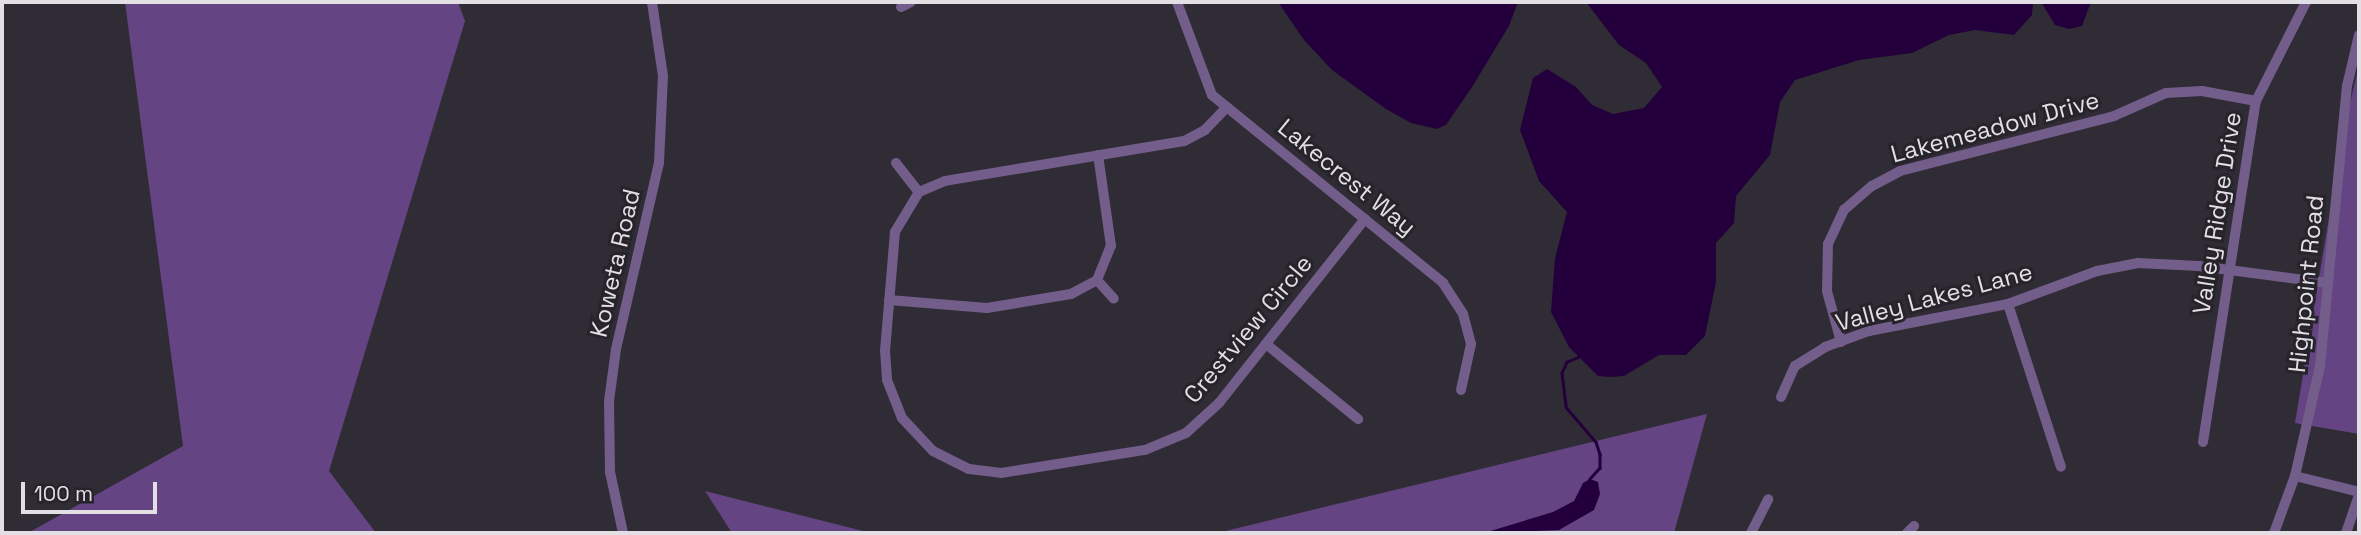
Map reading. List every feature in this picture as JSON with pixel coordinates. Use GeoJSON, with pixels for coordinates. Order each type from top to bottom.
{"type":"FeatureCollection","features":[{"type":"Feature","properties":{"kind":"street","name":"Koweta Road"},"geometry":{"type":"LineString","coordinates":[[623,533],[610,472],[609,401],[616,349],[659,163],[663,76],[652,2]]}},
{"type":"Feature","properties":{"kind":"street","name":"Lakecrest Way"},"geometry":{"type":"LineString","coordinates":[[1177,2],[1212,95],[1443,283],[1463,314],[1471,345],[1461,390]]}},
{"type":"Feature","properties":{"kind":"street","name":"Valley Ridge Drive"},"geometry":{"type":"LineString","coordinates":[[2203,442],[2256,102],[2306,2]]}},
{"type":"Feature","properties":{"kind":"street","name":"Highpoint Road"},"geometry":{"type":"LineString","coordinates":[[2274,533],[2295,476],[2320,366],[2347,86],[2359,36]]}},
{"type":"Feature","properties":{"kind":"street","name":"Lakemeadow Drive"},"geometry":{"type":"LineString","coordinates":[[1841,342],[1827,291],[1828,244],[1844,210],[1872,186],[1900,171],[2114,116],[2166,93],[2202,91],[2256,102]]}},
{"type":"Feature","properties":{"kind":"street"},"geometry":{"type":"LineString","coordinates":[[896,163],[919,191],[945,181],[1184,141],[1205,130],[1227,107]]}},
{"type":"Feature","properties":{"kind":"street"},"geometry":{"type":"LineString","coordinates":[[889,300],[987,308],[1071,295],[1097,280],[1111,246],[1098,155]]}},
{"type":"Feature","properties":{"kind":"street","name":"Crestview Circle"},"geometry":{"type":"LineString","coordinates":[[919,191],[895,232],[889,300],[887,380],[902,418],[933,451],[969,469],[990,472],[1145,450],[1186,433],[1219,402],[1365,219]]}},
{"type":"Feature","properties":{"kind":"street","name":"Valley Lakes Lane"},"geometry":{"type":"LineString","coordinates":[[1780,397],[1795,366],[1841,342],[1869,331],[2008,303],[2097,271],[2138,263],[2230,270],[2328,283]]}},
{"type":"Feature","properties":{"kind":"street"},"geometry":{"type":"LineString","coordinates":[[1097,280],[1114,299]]}},
{"type":"Feature","properties":{"kind":"street"},"geometry":{"type":"LineString","coordinates":[[2008,303],[2061,467]]}},
{"type":"Feature","properties":{"kind":"street"},"geometry":{"type":"LineString","coordinates":[[1266,344],[1358,419]]}},
{"type":"Feature","properties":{"kind":"street"},"geometry":{"type":"LineString","coordinates":[[2295,476],[2359,494],[2346,533]]}},
{"type":"Feature","properties":{"kind":"street"},"geometry":{"type":"LineString","coordinates":[[1751,533],[1768,499]]}},
{"type":"Feature","properties":{"kind":"shaded area"},"geometry":{"type":"Polygon","coordinates":[[[125,2],[458,2],[465,21],[329,471],[376,533],[28,533],[183,446],[125,2]]]}},
{"type":"Feature","properties":{"kind":"shaded area"},"geometry":{"type":"Polygon","coordinates":[[[1278,2],[1518,2],[1509,26],[1472,87],[1446,125],[1437,129],[1411,123],[1386,109],[1332,70],[1304,40],[1278,2]]]}},
{"type":"Feature","properties":{"kind":"shaded area"},"geometry":{"type":"Polygon","coordinates":[[[1586,2],[2033,3],[2032,15],[2014,35],[1975,30],[1949,35],[1912,53],[1859,60],[1795,80],[1780,102],[1770,155],[1736,196],[1734,223],[1716,243],[1716,282],[1705,336],[1686,355],[1659,355],[1624,376],[1611,377],[1598,376],[1569,347],[1551,312],[1555,258],[1567,212],[1539,181],[1520,130],[1533,78],[1547,69],[1576,87],[1592,105],[1613,114],[1644,108],[1662,87],[1646,63],[1619,45],[1586,2]]]}},
{"type":"Feature","properties":{"kind":"shaded area"},"geometry":{"type":"Polygon","coordinates":[[[2041,2],[2091,2],[2082,26],[2069,29],[2055,25],[2041,2]]]}},
{"type":"Feature","properties":{"kind":"shaded area"},"geometry":{"type":"Polygon","coordinates":[[[2359,65],[2359,434],[2295,423],[2343,133],[2359,65]]]}},
{"type":"Feature","properties":{"kind":"shaded area"},"geometry":{"type":"Polygon","coordinates":[[[1707,414],[1674,533],[1217,533],[1444,478],[1707,414]]]}},
{"type":"Feature","properties":{"kind":"shaded area"},"geometry":{"type":"Polygon","coordinates":[[[1590,479],[1598,482],[1600,494],[1594,510],[1559,530],[1484,533],[1553,512],[1574,501],[1583,483],[1590,479]]]}},
{"type":"Feature","properties":{"kind":"shaded area"},"geometry":{"type":"Polygon","coordinates":[[[705,491],[871,533],[732,533],[705,491]]]}},
{"type":"Feature","properties":{"kind":"waterway"},"geometry":{"type":"LineString","coordinates":[[1579,357],[1567,362],[1562,373],[1566,407],[1596,442],[1600,454],[1600,468],[1590,479]]}}]}
